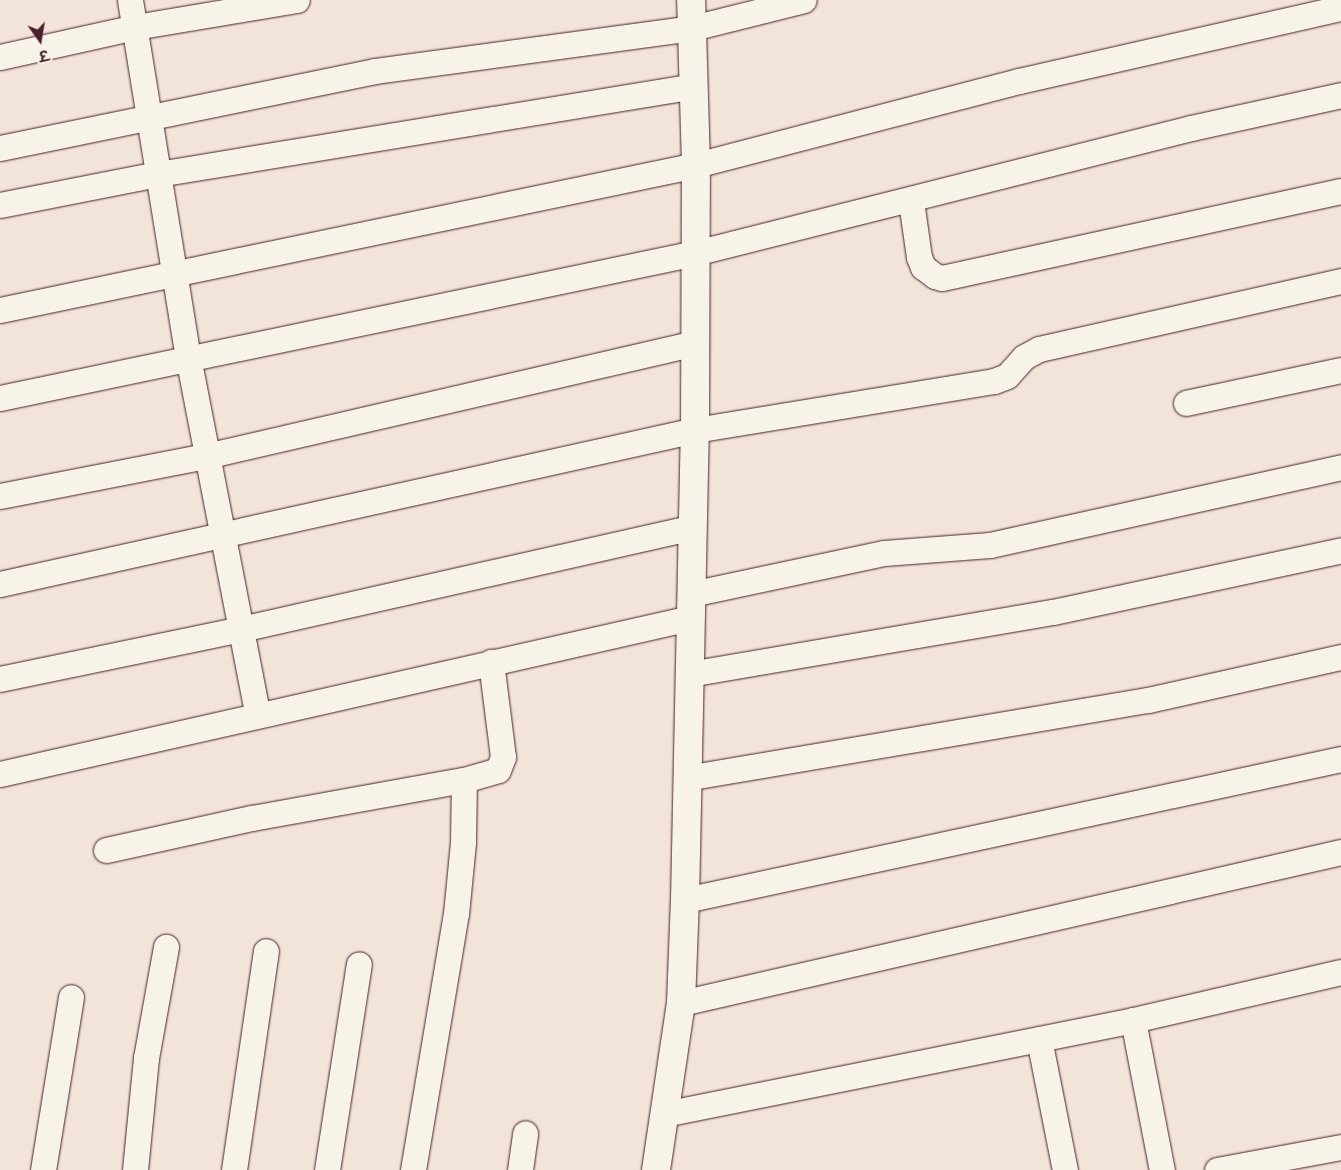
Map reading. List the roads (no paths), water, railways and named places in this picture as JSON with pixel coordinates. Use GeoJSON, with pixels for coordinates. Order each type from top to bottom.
{"type":"FeatureCollection","features":[{"type":"Feature","properties":{"kind":"street"},"geometry":{"type":"LineString","coordinates":[[130,0],[147,116],[188,357],[257,713]]}},
{"type":"Feature","properties":{"kind":"street"},"geometry":{"type":"LineString","coordinates":[[0,57],[135,28],[298,0]]}},
{"type":"Feature","properties":{"kind":"street"},"geometry":{"type":"LineString","coordinates":[[656,1170],[681,1003],[685,900],[691,528],[695,430],[693,344],[696,165],[691,0]]}},
{"type":"Feature","properties":{"kind":"street"},"geometry":{"type":"LineString","coordinates":[[0,148],[147,116],[375,71],[692,28],[804,0]]}},
{"type":"Feature","properties":{"kind":"street"},"geometry":{"type":"LineString","coordinates":[[0,310],[173,272],[696,165],[1019,81],[1341,8]]}},
{"type":"Feature","properties":{"kind":"street"},"geometry":{"type":"LineString","coordinates":[[0,205],[158,174],[694,86]]}},
{"type":"Feature","properties":{"kind":"street"},"geometry":{"type":"LineString","coordinates":[[0,398],[188,357],[695,253],[911,201],[1192,128],[1341,95]]}},
{"type":"Feature","properties":{"kind":"street"},"geometry":{"type":"LineString","coordinates":[[911,201],[919,258],[928,271],[942,278],[1341,191]]}},
{"type":"Feature","properties":{"kind":"street"},"geometry":{"type":"LineString","coordinates":[[0,584],[695,430],[994,381],[1006,376],[1024,357],[1039,349],[1341,281]]}},
{"type":"Feature","properties":{"kind":"street"},"geometry":{"type":"LineString","coordinates":[[0,496],[206,456],[693,344]]}},
{"type":"Feature","properties":{"kind":"street"},"geometry":{"type":"LineString","coordinates":[[1186,403],[1341,370]]}},
{"type":"Feature","properties":{"kind":"street"},"geometry":{"type":"LineString","coordinates":[[0,774],[257,713],[491,662],[884,553],[990,545],[1341,467]]}},
{"type":"Feature","properties":{"kind":"street"},"geometry":{"type":"LineString","coordinates":[[0,679],[241,630],[691,528]]}},
{"type":"Feature","properties":{"kind":"street"},"geometry":{"type":"LineString","coordinates":[[689,674],[1053,612],[1341,550]]}},
{"type":"Feature","properties":{"kind":"street"},"geometry":{"type":"LineString","coordinates":[[686,778],[1148,700],[1341,656]]}},
{"type":"Feature","properties":{"kind":"street"},"geometry":{"type":"LineString","coordinates":[[106,850],[252,818],[464,780],[498,770],[502,765],[491,662]]}},
{"type":"Feature","properties":{"kind":"street"},"geometry":{"type":"LineString","coordinates":[[685,900],[1341,759]]}},
{"type":"Feature","properties":{"kind":"street"},"geometry":{"type":"LineString","coordinates":[[414,1170],[456,914],[463,842],[464,780]]}},
{"type":"Feature","properties":{"kind":"street"},"geometry":{"type":"LineString","coordinates":[[681,1003],[1341,852]]}},
{"type":"Feature","properties":{"kind":"street"},"geometry":{"type":"LineString","coordinates":[[135,1170],[146,1058],[166,947]]}},
{"type":"Feature","properties":{"kind":"street"},"geometry":{"type":"LineString","coordinates":[[234,1170],[266,951]]}},
{"type":"Feature","properties":{"kind":"street"},"geometry":{"type":"LineString","coordinates":[[327,1170],[359,964]]}},
{"type":"Feature","properties":{"kind":"street"},"geometry":{"type":"LineString","coordinates":[[664,1114],[1134,1020],[1341,972]]}},
{"type":"Feature","properties":{"kind":"street"},"geometry":{"type":"LineString","coordinates":[[43,1170],[71,997]]}},
{"type":"Feature","properties":{"kind":"street"},"geometry":{"type":"LineString","coordinates":[[1134,1020],[1162,1170]]}},
{"type":"Feature","properties":{"kind":"street"},"geometry":{"type":"LineString","coordinates":[[1039,1039],[1065,1170]]}},
{"type":"Feature","properties":{"kind":"street"},"geometry":{"type":"LineString","coordinates":[[520,1170],[525,1133]]}},
{"type":"Feature","properties":{"kind":"street"},"geometry":{"type":"LineString","coordinates":[[1217,1170],[1260,1166],[1341,1147]]}}]}
